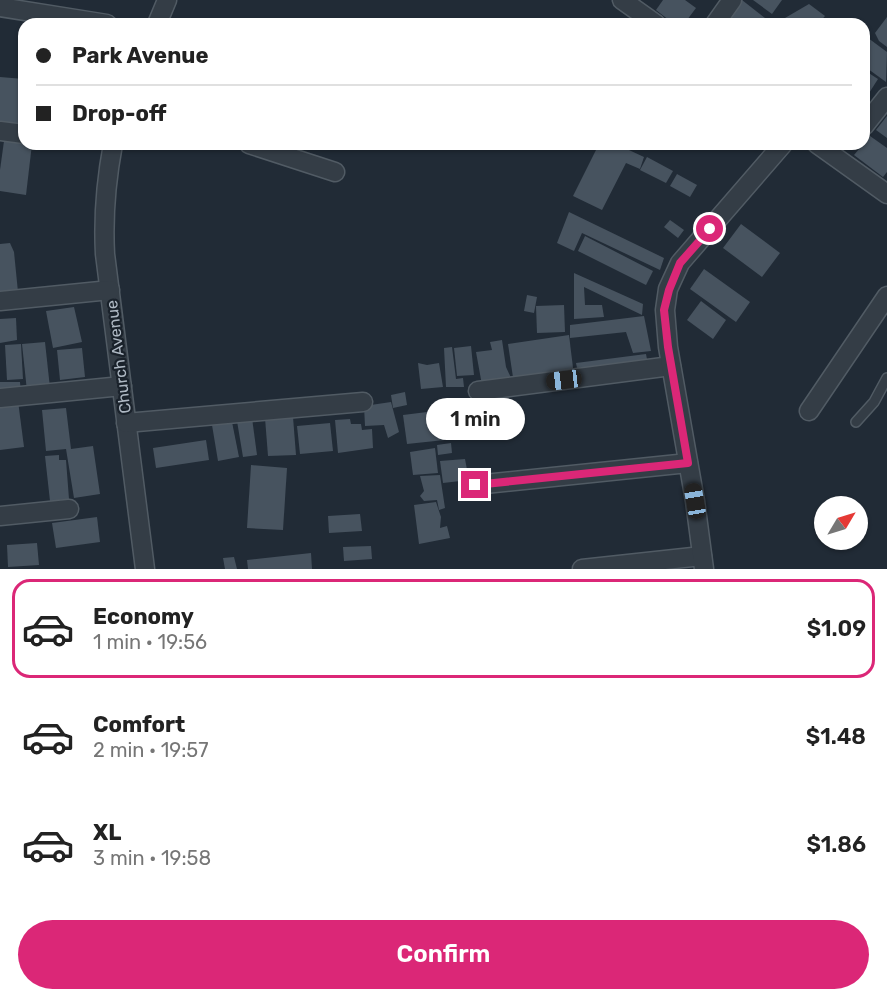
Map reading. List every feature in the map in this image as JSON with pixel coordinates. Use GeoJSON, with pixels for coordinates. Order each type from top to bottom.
{"type":"FeatureCollection","features":[{"type":"Feature","properties":{"kind":"street"},"geometry":{"type":"LineString","coordinates":[[160,18],[167,0]]}},
{"type":"Feature","properties":{"kind":"street"},"geometry":{"type":"LineString","coordinates":[[622,0],[648,18]]}},
{"type":"Feature","properties":{"kind":"street"},"geometry":{"type":"LineString","coordinates":[[719,18],[732,0]]}},
{"type":"Feature","properties":{"kind":"street"},"geometry":{"type":"LineString","coordinates":[[0,7],[69,18]]}},
{"type":"Feature","properties":{"kind":"street"},"geometry":{"type":"LineString","coordinates":[[870,118],[887,97]]}},
{"type":"Feature","properties":{"kind":"street"},"geometry":{"type":"LineString","coordinates":[[0,131],[18,133]]}},
{"type":"Feature","properties":{"kind":"street","name":"Church Avenue"},"geometry":{"type":"LineString","coordinates":[[112,150],[106,178],[105,254],[145,569]]}},
{"type":"Feature","properties":{"kind":"street"},"geometry":{"type":"LineString","coordinates":[[267,150],[335,172]]}},
{"type":"Feature","properties":{"kind":"street"},"geometry":{"type":"LineString","coordinates":[[582,569],[703,562],[665,329],[664,310],[680,263],[778,150]]}},
{"type":"Feature","properties":{"kind":"street"},"geometry":{"type":"LineString","coordinates":[[825,150],[887,194]]}},
{"type":"Feature","properties":{"kind":"street"},"geometry":{"type":"LineString","coordinates":[[0,301],[110,290]]}},
{"type":"Feature","properties":{"kind":"street"},"geometry":{"type":"LineString","coordinates":[[809,411],[887,296]]}},
{"type":"Feature","properties":{"kind":"street"},"geometry":{"type":"LineString","coordinates":[[478,391],[671,366]]}},
{"type":"Feature","properties":{"kind":"street"},"geometry":{"type":"LineString","coordinates":[[0,398],[122,386]]}},
{"type":"Feature","properties":{"kind":"street"},"geometry":{"type":"LineString","coordinates":[[126,423],[363,402]]}},
{"type":"Feature","properties":{"kind":"street"},"geometry":{"type":"LineString","coordinates":[[475,485],[688,463]]}},
{"type":"Feature","properties":{"kind":"street"},"geometry":{"type":"LineString","coordinates":[[0,516],[69,508]]}},
{"type":"Feature","properties":{"kind":"lane"},"geometry":{"type":"LineString","coordinates":[[856,422],[874,402],[887,378]]}},
{"type":"Feature","properties":{"kind":"building"},"geometry":{"type":"Polygon","coordinates":[[[663,0],[685,0],[696,8],[688,18],[666,18],[656,10],[663,0]]]}},
{"type":"Feature","properties":{"kind":"building"},"geometry":{"type":"Polygon","coordinates":[[[736,0],[742,0],[765,18],[722,18],[736,0]]]}},
{"type":"Feature","properties":{"kind":"building"},"geometry":{"type":"Polygon","coordinates":[[[753,0],[782,0],[772,14],[753,0]]]}},
{"type":"Feature","properties":{"kind":"building"},"geometry":{"type":"Polygon","coordinates":[[[809,4],[825,16],[823,18],[785,18],[809,4]]]}},
{"type":"Feature","properties":{"kind":"building"},"geometry":{"type":"Polygon","coordinates":[[[887,17],[887,47],[879,41],[875,33],[887,17]]]}},
{"type":"Feature","properties":{"kind":"building"},"geometry":{"type":"Polygon","coordinates":[[[870,39],[887,52],[886,82],[870,70],[870,39]]]}},
{"type":"Feature","properties":{"kind":"building"},"geometry":{"type":"Polygon","coordinates":[[[870,74],[878,79],[870,92],[870,74]]]}},
{"type":"Feature","properties":{"kind":"building"},"geometry":{"type":"Polygon","coordinates":[[[0,77],[18,78],[18,131],[0,129],[0,77]]]}},
{"type":"Feature","properties":{"kind":"building"},"geometry":{"type":"Polygon","coordinates":[[[887,116],[887,138],[876,130],[887,116]]]}},
{"type":"Feature","properties":{"kind":"building"},"geometry":{"type":"Polygon","coordinates":[[[870,136],[887,148],[887,172],[883,177],[854,155],[858,150],[870,150],[870,136]]]}},
{"type":"Feature","properties":{"kind":"building"},"geometry":{"type":"Polygon","coordinates":[[[4,141],[18,142],[18,150],[31,150],[26,195],[0,191],[4,141]]]}},
{"type":"Feature","properties":{"kind":"building"},"geometry":{"type":"Polygon","coordinates":[[[596,150],[629,150],[644,157],[640,169],[626,163],[602,210],[573,196],[596,150]]]}},
{"type":"Feature","properties":{"kind":"building"},"geometry":{"type":"Polygon","coordinates":[[[647,157],[673,171],[666,183],[640,170],[647,157]]]}},
{"type":"Feature","properties":{"kind":"building"},"geometry":{"type":"Polygon","coordinates":[[[677,174],[697,185],[690,197],[670,186],[677,174]]]}},
{"type":"Feature","properties":{"kind":"building"},"geometry":{"type":"Polygon","coordinates":[[[569,212],[664,258],[660,270],[582,233],[574,251],[557,243],[569,212]]]}},
{"type":"Feature","properties":{"kind":"building"},"geometry":{"type":"Polygon","coordinates":[[[670,220],[684,230],[678,238],[664,227],[670,220]]]}},
{"type":"Feature","properties":{"kind":"building"},"geometry":{"type":"Polygon","coordinates":[[[741,224],[780,253],[762,277],[723,248],[741,224]]]}},
{"type":"Feature","properties":{"kind":"building"},"geometry":{"type":"Polygon","coordinates":[[[585,236],[653,271],[646,285],[578,251],[585,236]]]}},
{"type":"Feature","properties":{"kind":"building"},"geometry":{"type":"Polygon","coordinates":[[[10,243],[14,252],[18,292],[0,294],[0,244],[10,243]]]}},
{"type":"Feature","properties":{"kind":"building"},"geometry":{"type":"Polygon","coordinates":[[[704,269],[750,302],[736,322],[690,289],[704,269]]]}},
{"type":"Feature","properties":{"kind":"building"},"geometry":{"type":"Polygon","coordinates":[[[574,273],[643,304],[642,315],[584,287],[585,305],[602,305],[604,317],[574,319],[574,273]]]}},
{"type":"Feature","properties":{"kind":"building"},"geometry":{"type":"Polygon","coordinates":[[[527,295],[537,297],[534,313],[524,311],[527,295]]]}},
{"type":"Feature","properties":{"kind":"building"},"geometry":{"type":"Polygon","coordinates":[[[701,301],[726,320],[713,339],[687,320],[701,301]]]}},
{"type":"Feature","properties":{"kind":"building"},"geometry":{"type":"Polygon","coordinates":[[[564,305],[565,332],[537,333],[536,306],[564,305]]]}},
{"type":"Feature","properties":{"kind":"building"},"geometry":{"type":"Polygon","coordinates":[[[74,307],[82,342],[53,348],[46,311],[74,307]]]}},
{"type":"Feature","properties":{"kind":"building"},"geometry":{"type":"Polygon","coordinates":[[[644,316],[651,351],[633,353],[626,332],[570,338],[570,325],[644,316]]]}},
{"type":"Feature","properties":{"kind":"building"},"geometry":{"type":"Polygon","coordinates":[[[16,318],[17,340],[0,343],[0,319],[16,318]]]}},
{"type":"Feature","properties":{"kind":"building"},"geometry":{"type":"Polygon","coordinates":[[[569,335],[574,376],[514,384],[508,344],[569,335]]]}},
{"type":"Feature","properties":{"kind":"building"},"geometry":{"type":"Polygon","coordinates":[[[502,340],[506,367],[512,380],[482,385],[476,352],[492,350],[490,342],[502,340]]]}},
{"type":"Feature","properties":{"kind":"building"},"geometry":{"type":"Polygon","coordinates":[[[45,342],[50,388],[27,391],[22,344],[45,342]]]}},
{"type":"Feature","properties":{"kind":"building"},"geometry":{"type":"Polygon","coordinates":[[[21,344],[23,379],[7,380],[5,345],[21,344]]]}},
{"type":"Feature","properties":{"kind":"building"},"geometry":{"type":"Polygon","coordinates":[[[471,346],[474,375],[457,376],[454,348],[471,346]]]}},
{"type":"Feature","properties":{"kind":"building"},"geometry":{"type":"Polygon","coordinates":[[[452,347],[456,379],[463,378],[464,387],[446,387],[444,348],[452,347]]]}},
{"type":"Feature","properties":{"kind":"building"},"geometry":{"type":"Polygon","coordinates":[[[82,348],[85,377],[60,380],[57,350],[82,348]]]}},
{"type":"Feature","properties":{"kind":"building"},"geometry":{"type":"Polygon","coordinates":[[[646,354],[648,365],[578,373],[576,363],[646,354]]]}},
{"type":"Feature","properties":{"kind":"building"},"geometry":{"type":"Polygon","coordinates":[[[418,363],[427,365],[439,363],[443,387],[421,389],[418,363]]]}},
{"type":"Feature","properties":{"kind":"building"},"geometry":{"type":"Polygon","coordinates":[[[0,382],[20,382],[21,393],[0,394],[0,382]]]}},
{"type":"Feature","properties":{"kind":"building"},"geometry":{"type":"Polygon","coordinates":[[[405,392],[407,405],[393,408],[391,395],[405,392]]]}},
{"type":"Feature","properties":{"kind":"building"},"geometry":{"type":"Polygon","coordinates":[[[18,401],[24,447],[0,450],[0,403],[18,401]]]}},
{"type":"Feature","properties":{"kind":"building"},"geometry":{"type":"Polygon","coordinates":[[[391,402],[399,432],[388,438],[384,425],[365,426],[364,406],[391,402]]]}},
{"type":"Feature","properties":{"kind":"building"},"geometry":{"type":"Polygon","coordinates":[[[66,408],[71,449],[93,446],[100,494],[74,498],[66,449],[46,451],[42,410],[66,408]]]}},
{"type":"Feature","properties":{"kind":"building"},"geometry":{"type":"Polygon","coordinates":[[[451,409],[454,439],[407,444],[403,415],[451,409]]]}},
{"type":"Feature","properties":{"kind":"building"},"geometry":{"type":"Polygon","coordinates":[[[293,417],[296,455],[268,456],[265,418],[293,417]]]}},
{"type":"Feature","properties":{"kind":"building"},"geometry":{"type":"Polygon","coordinates":[[[252,418],[257,455],[243,457],[237,421],[252,418]]]}},
{"type":"Feature","properties":{"kind":"building"},"geometry":{"type":"Polygon","coordinates":[[[350,419],[351,424],[361,424],[362,430],[372,429],[373,448],[338,453],[335,420],[350,419]]]}},
{"type":"Feature","properties":{"kind":"building"},"geometry":{"type":"Polygon","coordinates":[[[232,422],[239,457],[218,461],[212,425],[232,422]]]}},
{"type":"Feature","properties":{"kind":"building"},"geometry":{"type":"Polygon","coordinates":[[[330,423],[333,451],[300,454],[297,426],[330,423]]]}},
{"type":"Feature","properties":{"kind":"building"},"geometry":{"type":"Polygon","coordinates":[[[206,440],[209,460],[156,468],[153,448],[206,440]]]}},
{"type":"Feature","properties":{"kind":"building"},"geometry":{"type":"Polygon","coordinates":[[[451,443],[452,453],[438,455],[437,445],[451,443]]]}},
{"type":"Feature","properties":{"kind":"building"},"geometry":{"type":"Polygon","coordinates":[[[435,448],[438,473],[413,475],[410,452],[435,448]]]}},
{"type":"Feature","properties":{"kind":"building"},"geometry":{"type":"Polygon","coordinates":[[[59,455],[59,460],[66,460],[69,499],[50,501],[45,456],[59,455]]]}},
{"type":"Feature","properties":{"kind":"building"},"geometry":{"type":"Polygon","coordinates":[[[465,459],[469,480],[443,483],[440,461],[465,459]]]}},
{"type":"Feature","properties":{"kind":"building"},"geometry":{"type":"Polygon","coordinates":[[[251,465],[287,468],[283,530],[247,528],[251,465]]]}},
{"type":"Feature","properties":{"kind":"building"},"geometry":{"type":"Polygon","coordinates":[[[440,475],[445,508],[439,510],[437,500],[424,501],[420,496],[424,491],[420,476],[440,475]]]}},
{"type":"Feature","properties":{"kind":"building"},"geometry":{"type":"Polygon","coordinates":[[[436,502],[441,517],[440,528],[447,526],[450,538],[419,544],[414,505],[436,502]]]}},
{"type":"Feature","properties":{"kind":"building"},"geometry":{"type":"Polygon","coordinates":[[[360,514],[362,531],[329,533],[328,516],[360,514]]]}},
{"type":"Feature","properties":{"kind":"building"},"geometry":{"type":"Polygon","coordinates":[[[97,517],[100,542],[56,548],[52,523],[97,517]]]}},
{"type":"Feature","properties":{"kind":"building"},"geometry":{"type":"Polygon","coordinates":[[[37,543],[39,565],[8,567],[7,545],[37,543]]]}},
{"type":"Feature","properties":{"kind":"building"},"geometry":{"type":"Polygon","coordinates":[[[371,546],[372,559],[344,561],[343,547],[371,546]]]}},
{"type":"Feature","properties":{"kind":"building"},"geometry":{"type":"Polygon","coordinates":[[[311,553],[312,569],[248,569],[247,560],[311,553]]]}},
{"type":"Feature","properties":{"kind":"building"},"geometry":{"type":"Polygon","coordinates":[[[234,557],[237,569],[225,569],[223,558],[234,557]]]}},
{"type":"Feature","properties":{"kind":"route"},"geometry":{"type":"LineString","coordinates":[[475,485],[688,463],[665,329],[664,310],[680,263],[710,229]]}}]}
